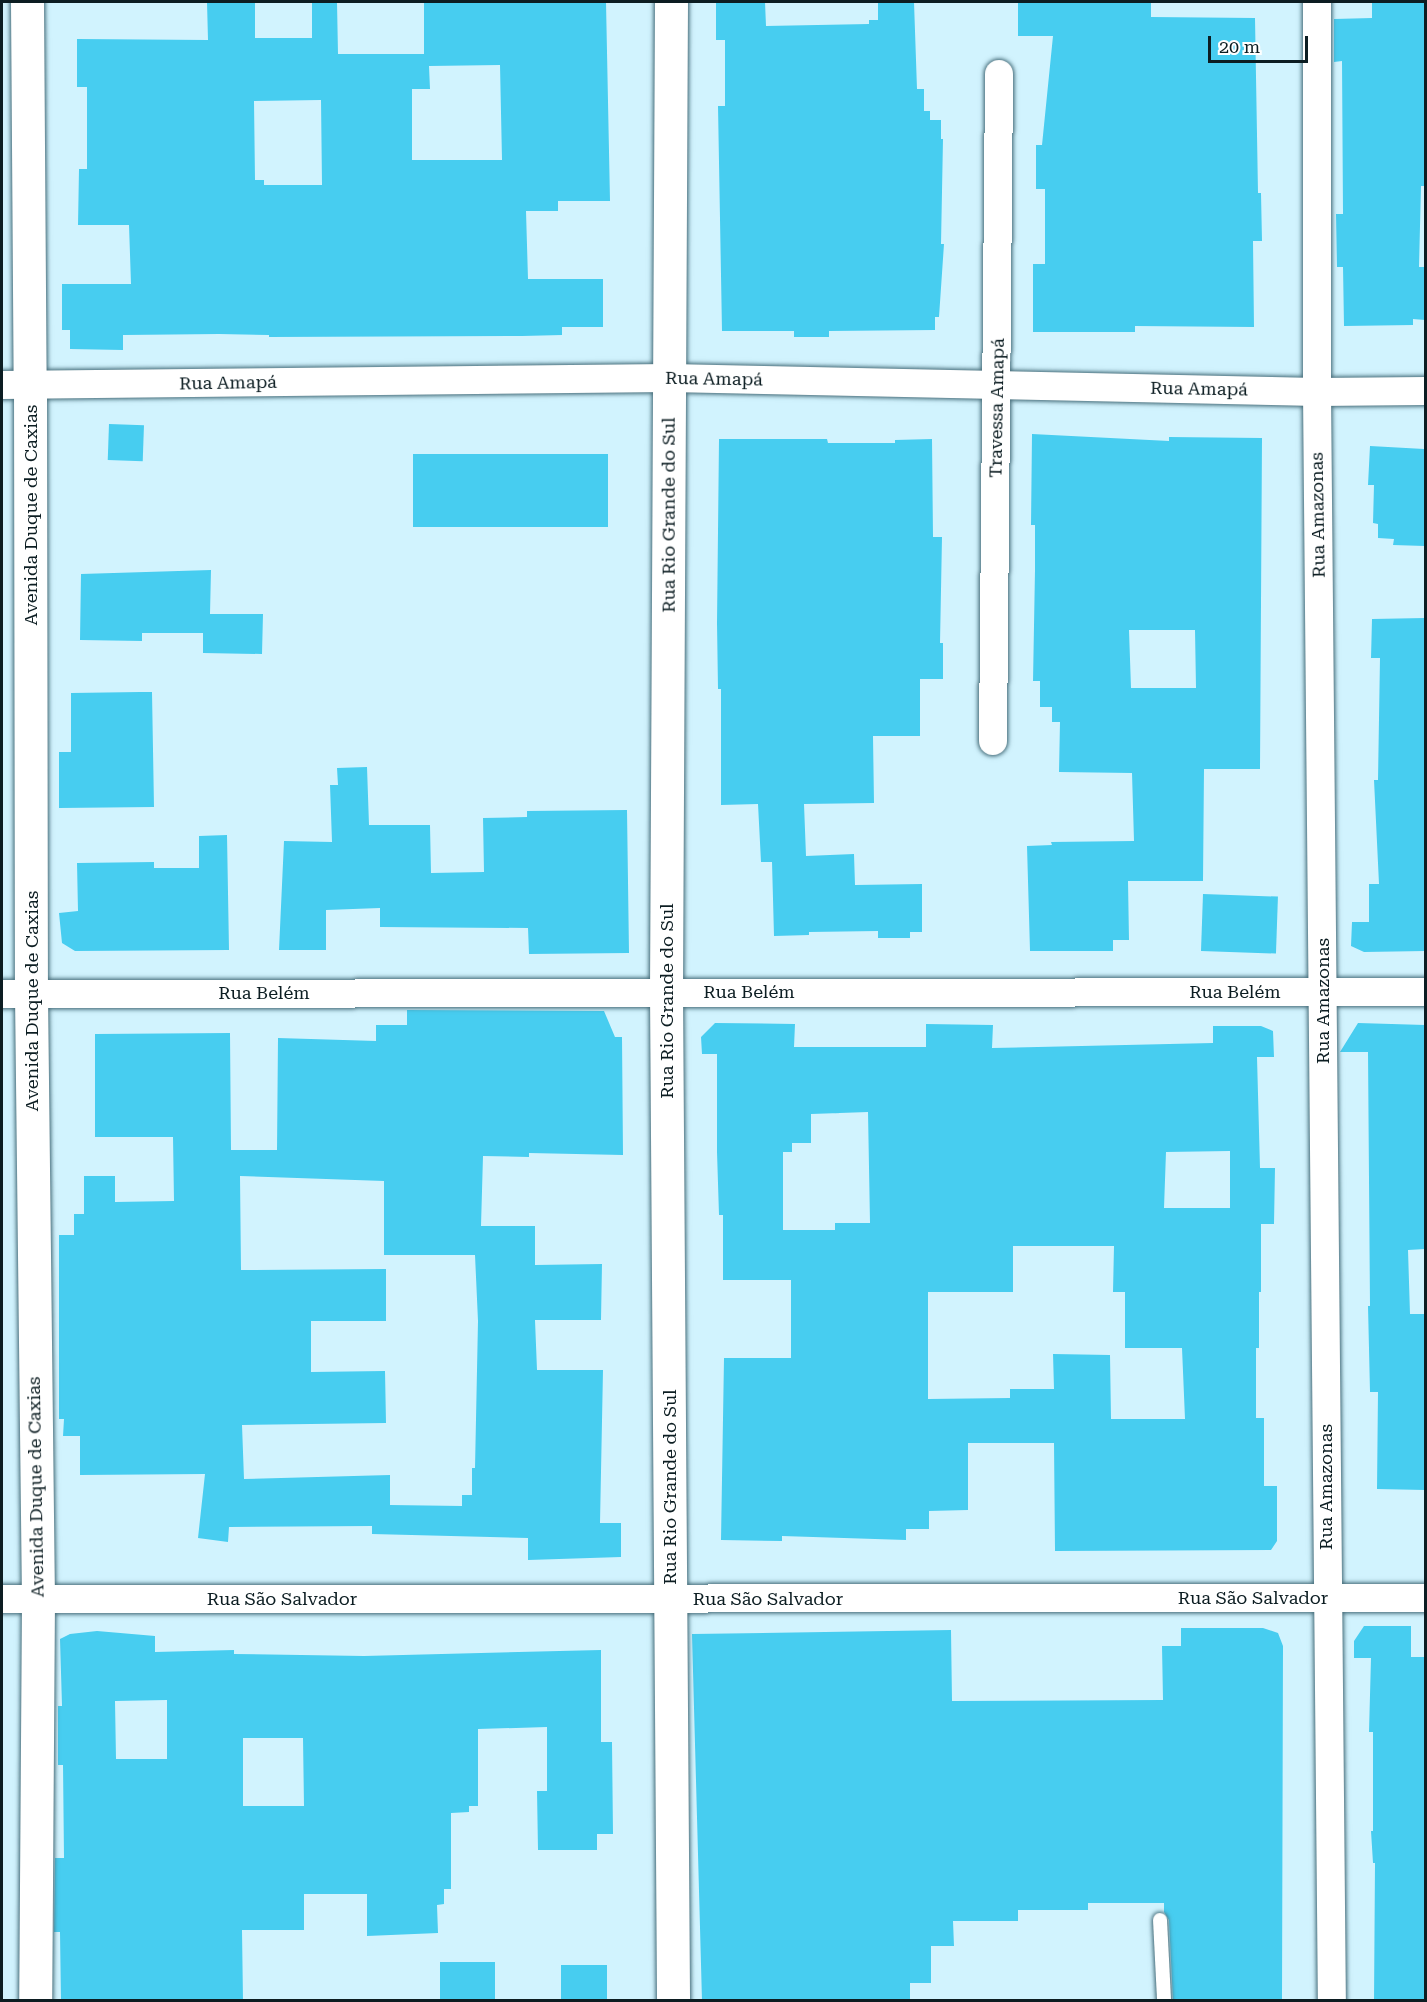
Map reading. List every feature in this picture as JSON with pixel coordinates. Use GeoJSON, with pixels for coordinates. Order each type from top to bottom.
{"type":"FeatureCollection","features":[{"type":"Feature","properties":{"kind":"street","name":"Avenida Duque de Caxias"},"geometry":{"type":"LineString","coordinates":[[27,2],[16,385],[16,994],[38,1599],[35,2001]]}},
{"type":"Feature","properties":{"kind":"street","name":"Rua Rio Grande do Sul"},"geometry":{"type":"LineString","coordinates":[[671,2],[666,993],[673,2001]]}},
{"type":"Feature","properties":{"kind":"street","name":"Rua Amazonas"},"geometry":{"type":"LineString","coordinates":[[1317,2],[1317,392],[1332,2001]]}},
{"type":"Feature","properties":{"kind":"street","name":"Travessa Amapá"},"geometry":{"type":"LineString","coordinates":[[993,741],[999,74]]}},
{"type":"Feature","properties":{"kind":"street","name":"Rua Amapá"},"geometry":{"type":"LineString","coordinates":[[16,385],[669,378],[1317,392],[1425,391]]}},
{"type":"Feature","properties":{"kind":"street","name":"Rua Belém"},"geometry":{"type":"LineString","coordinates":[[16,994],[1425,992]]}},
{"type":"Feature","properties":{"kind":"street","name":"Rua São Salvador"},"geometry":{"type":"LineString","coordinates":[[2,1599],[1425,1598]]}},
{"type":"Feature","properties":{"kind":"lane"},"geometry":{"type":"LineString","coordinates":[[1160,1920],[1164,2001]]}},
{"type":"Feature","properties":{"kind":"building"},"geometry":{"type":"Polygon","coordinates":[[[207,2],[255,3],[255,38],[312,38],[312,2],[337,2],[338,54],[424,54],[424,2],[606,2],[610,201],[558,201],[558,211],[526,211],[528,279],[603,279],[603,327],[562,327],[562,335],[522,336],[123,335],[123,350],[70,349],[70,330],[62,330],[62,284],[131,284],[129,225],[78,225],[79,169],[87,169],[87,87],[77,87],[77,39],[208,40],[207,2]],[[500,65],[429,66],[430,89],[412,89],[412,160],[502,160],[500,65]],[[321,100],[254,101],[255,180],[264,180],[264,185],[322,185],[321,100]]]}},
{"type":"Feature","properties":{"kind":"building"},"geometry":{"type":"Polygon","coordinates":[[[716,2],[765,2],[766,26],[869,24],[869,20],[878,20],[878,2],[914,2],[917,89],[924,89],[924,111],[930,111],[930,120],[941,120],[941,139],[943,139],[941,244],[944,244],[939,317],[935,317],[935,330],[829,331],[829,337],[794,337],[794,331],[722,331],[718,106],[725,106],[725,40],[716,40],[716,2]]]}},
{"type":"Feature","properties":{"kind":"building"},"geometry":{"type":"Polygon","coordinates":[[[1018,2],[1151,2],[1151,17],[1255,18],[1258,193],[1261,193],[1262,241],[1253,241],[1254,327],[1135,326],[1135,332],[1033,332],[1033,264],[1045,264],[1045,189],[1036,189],[1036,145],[1042,145],[1053,36],[1018,36],[1018,2]]]}},
{"type":"Feature","properties":{"kind":"building"},"geometry":{"type":"Polygon","coordinates":[[[1372,2],[1425,2],[1425,186],[1421,186],[1419,267],[1425,267],[1425,320],[1413,319],[1413,325],[1344,326],[1343,267],[1337,267],[1336,214],[1343,214],[1342,61],[1334,62],[1334,19],[1372,18],[1372,2]]]}},
{"type":"Feature","properties":{"kind":"building"},"geometry":{"type":"Polygon","coordinates":[[[109,424],[144,425],[143,461],[108,460],[109,424]]]}},
{"type":"Feature","properties":{"kind":"building"},"geometry":{"type":"Polygon","coordinates":[[[1032,434],[1169,441],[1169,437],[1262,438],[1260,769],[1204,769],[1203,881],[1128,881],[1129,940],[1113,940],[1113,951],[1030,951],[1027,846],[1052,845],[1051,842],[1134,841],[1132,773],[1059,772],[1060,722],[1052,722],[1052,707],[1040,707],[1040,681],[1033,681],[1035,525],[1031,525],[1032,434]],[[1129,630],[1131,688],[1196,688],[1195,630],[1129,630]]]}},
{"type":"Feature","properties":{"kind":"building"},"geometry":{"type":"Polygon","coordinates":[[[719,439],[827,439],[828,443],[895,443],[895,440],[932,439],[933,537],[942,537],[940,643],[943,643],[943,679],[920,679],[920,736],[873,736],[874,803],[804,804],[806,856],[854,854],[855,885],[922,884],[922,932],[910,932],[910,938],[878,938],[878,931],[809,932],[809,935],[774,936],[772,862],[761,862],[758,804],[721,805],[721,689],[718,689],[717,623],[719,439]]]}},
{"type":"Feature","properties":{"kind":"building"},"geometry":{"type":"Polygon","coordinates":[[[1370,446],[1424,449],[1425,546],[1393,545],[1394,539],[1378,538],[1378,524],[1373,523],[1374,485],[1368,485],[1370,446]]]}},
{"type":"Feature","properties":{"kind":"building"},"geometry":{"type":"Polygon","coordinates":[[[413,454],[608,454],[608,527],[413,527],[413,454]]]}},
{"type":"Feature","properties":{"kind":"building"},"geometry":{"type":"Polygon","coordinates":[[[211,570],[210,614],[263,614],[262,654],[203,653],[203,633],[142,633],[142,641],[80,640],[81,574],[211,570]]]}},
{"type":"Feature","properties":{"kind":"building"},"geometry":{"type":"Polygon","coordinates":[[[1425,618],[1425,951],[1364,952],[1351,946],[1352,922],[1369,922],[1369,884],[1379,884],[1374,780],[1378,780],[1380,658],[1371,658],[1372,619],[1425,618]]]}},
{"type":"Feature","properties":{"kind":"building"},"geometry":{"type":"Polygon","coordinates":[[[152,692],[154,807],[59,808],[59,752],[71,752],[71,693],[152,692]]]}},
{"type":"Feature","properties":{"kind":"building"},"geometry":{"type":"Polygon","coordinates":[[[367,767],[369,825],[430,825],[431,873],[484,872],[483,818],[527,817],[527,811],[627,810],[629,953],[529,954],[528,928],[380,927],[380,908],[326,910],[326,950],[279,950],[284,841],[332,842],[330,785],[338,785],[337,768],[367,767]]]}},
{"type":"Feature","properties":{"kind":"building"},"geometry":{"type":"Polygon","coordinates":[[[227,835],[229,950],[75,951],[62,943],[59,913],[78,911],[77,863],[154,862],[154,868],[199,868],[199,836],[227,835]]]}},
{"type":"Feature","properties":{"kind":"building"},"geometry":{"type":"Polygon","coordinates":[[[1203,894],[1278,897],[1276,954],[1201,951],[1203,894]]]}},
{"type":"Feature","properties":{"kind":"building"},"geometry":{"type":"Polygon","coordinates":[[[407,1010],[604,1011],[615,1037],[622,1037],[623,1155],[529,1153],[529,1157],[483,1156],[481,1226],[535,1226],[535,1265],[602,1264],[601,1320],[535,1320],[537,1370],[603,1370],[600,1523],[621,1523],[621,1557],[528,1560],[528,1538],[372,1534],[372,1526],[229,1527],[228,1542],[198,1538],[205,1474],[80,1475],[80,1436],[63,1436],[64,1419],[59,1419],[59,1235],[74,1235],[74,1214],[84,1214],[84,1176],[115,1176],[115,1202],[174,1201],[173,1137],[95,1137],[95,1034],[230,1033],[231,1150],[277,1150],[278,1038],[376,1041],[376,1025],[407,1025],[407,1010]],[[240,1176],[241,1270],[386,1269],[386,1321],[311,1321],[311,1372],[385,1371],[386,1423],[242,1425],[244,1479],[390,1475],[390,1505],[462,1506],[462,1495],[472,1495],[472,1468],[475,1468],[478,1321],[475,1255],[384,1255],[384,1181],[240,1176]]]}},
{"type":"Feature","properties":{"kind":"building"},"geometry":{"type":"Polygon","coordinates":[[[715,1023],[795,1024],[794,1047],[926,1047],[926,1024],[993,1025],[992,1048],[1213,1043],[1213,1026],[1261,1026],[1273,1031],[1274,1057],[1257,1057],[1260,1168],[1275,1168],[1274,1224],[1261,1224],[1259,1348],[1256,1348],[1256,1418],[1264,1418],[1264,1486],[1277,1486],[1277,1541],[1271,1550],[1055,1551],[1054,1443],[968,1443],[968,1510],[929,1511],[929,1529],[906,1529],[906,1540],[782,1536],[782,1541],[721,1540],[724,1358],[791,1358],[791,1280],[723,1280],[723,1215],[719,1215],[717,1152],[717,1054],[702,1054],[701,1037],[715,1023]],[[868,1112],[811,1114],[811,1143],[792,1143],[792,1152],[783,1152],[783,1230],[835,1230],[835,1223],[870,1223],[868,1112]],[[1230,1151],[1166,1152],[1164,1208],[1230,1208],[1230,1151]],[[1013,1246],[1013,1292],[928,1292],[928,1399],[1010,1398],[1010,1389],[1054,1389],[1053,1354],[1110,1355],[1111,1419],[1185,1419],[1182,1348],[1125,1348],[1125,1292],[1113,1292],[1114,1246],[1013,1246]]]}},
{"type":"Feature","properties":{"kind":"building"},"geometry":{"type":"Polygon","coordinates":[[[1358,1023],[1425,1025],[1425,1249],[1408,1250],[1410,1314],[1425,1314],[1425,1490],[1377,1489],[1378,1392],[1370,1392],[1368,1306],[1370,1306],[1368,1052],[1340,1052],[1358,1023]]]}},
{"type":"Feature","properties":{"kind":"building"},"geometry":{"type":"Polygon","coordinates":[[[1364,1626],[1411,1626],[1411,1657],[1425,1657],[1425,2001],[1374,2001],[1375,1863],[1373,1863],[1371,1831],[1373,1831],[1373,1732],[1369,1732],[1371,1658],[1354,1658],[1354,1641],[1364,1626]]]}},
{"type":"Feature","properties":{"kind":"building"},"geometry":{"type":"Polygon","coordinates":[[[1181,1628],[1263,1628],[1278,1633],[1283,1646],[1282,2001],[1173,2001],[1169,1920],[1164,1912],[1164,1903],[1088,1903],[1088,1910],[1018,1910],[1018,1921],[953,1921],[954,1946],[931,1946],[931,1983],[910,1983],[910,2001],[702,2001],[692,1634],[951,1630],[952,1701],[1163,1700],[1162,1646],[1181,1646],[1181,1628]]]}},
{"type":"Feature","properties":{"kind":"building"},"geometry":{"type":"Polygon","coordinates":[[[97,1631],[155,1636],[155,1652],[234,1650],[234,1654],[364,1656],[601,1650],[601,1742],[612,1742],[613,1834],[597,1834],[597,1850],[538,1850],[537,1791],[547,1791],[547,1727],[478,1729],[478,1806],[469,1806],[469,1812],[451,1813],[451,1889],[444,1889],[444,1904],[437,1905],[438,1933],[367,1936],[367,1894],[304,1894],[304,1930],[242,1930],[243,2001],[61,2001],[60,1932],[54,1932],[55,1858],[64,1858],[63,1765],[58,1765],[58,1706],[62,1706],[60,1639],[70,1634],[97,1631]],[[167,1700],[115,1701],[116,1759],[167,1759],[167,1700]],[[243,1738],[243,1806],[304,1806],[303,1738],[243,1738]]]}},
{"type":"Feature","properties":{"kind":"building"},"geometry":{"type":"Polygon","coordinates":[[[440,1962],[495,1962],[495,2000],[440,2000],[440,1962]]]}},
{"type":"Feature","properties":{"kind":"building"},"geometry":{"type":"Polygon","coordinates":[[[561,1965],[607,1965],[607,2000],[561,2000],[561,1965]]]}}]}
